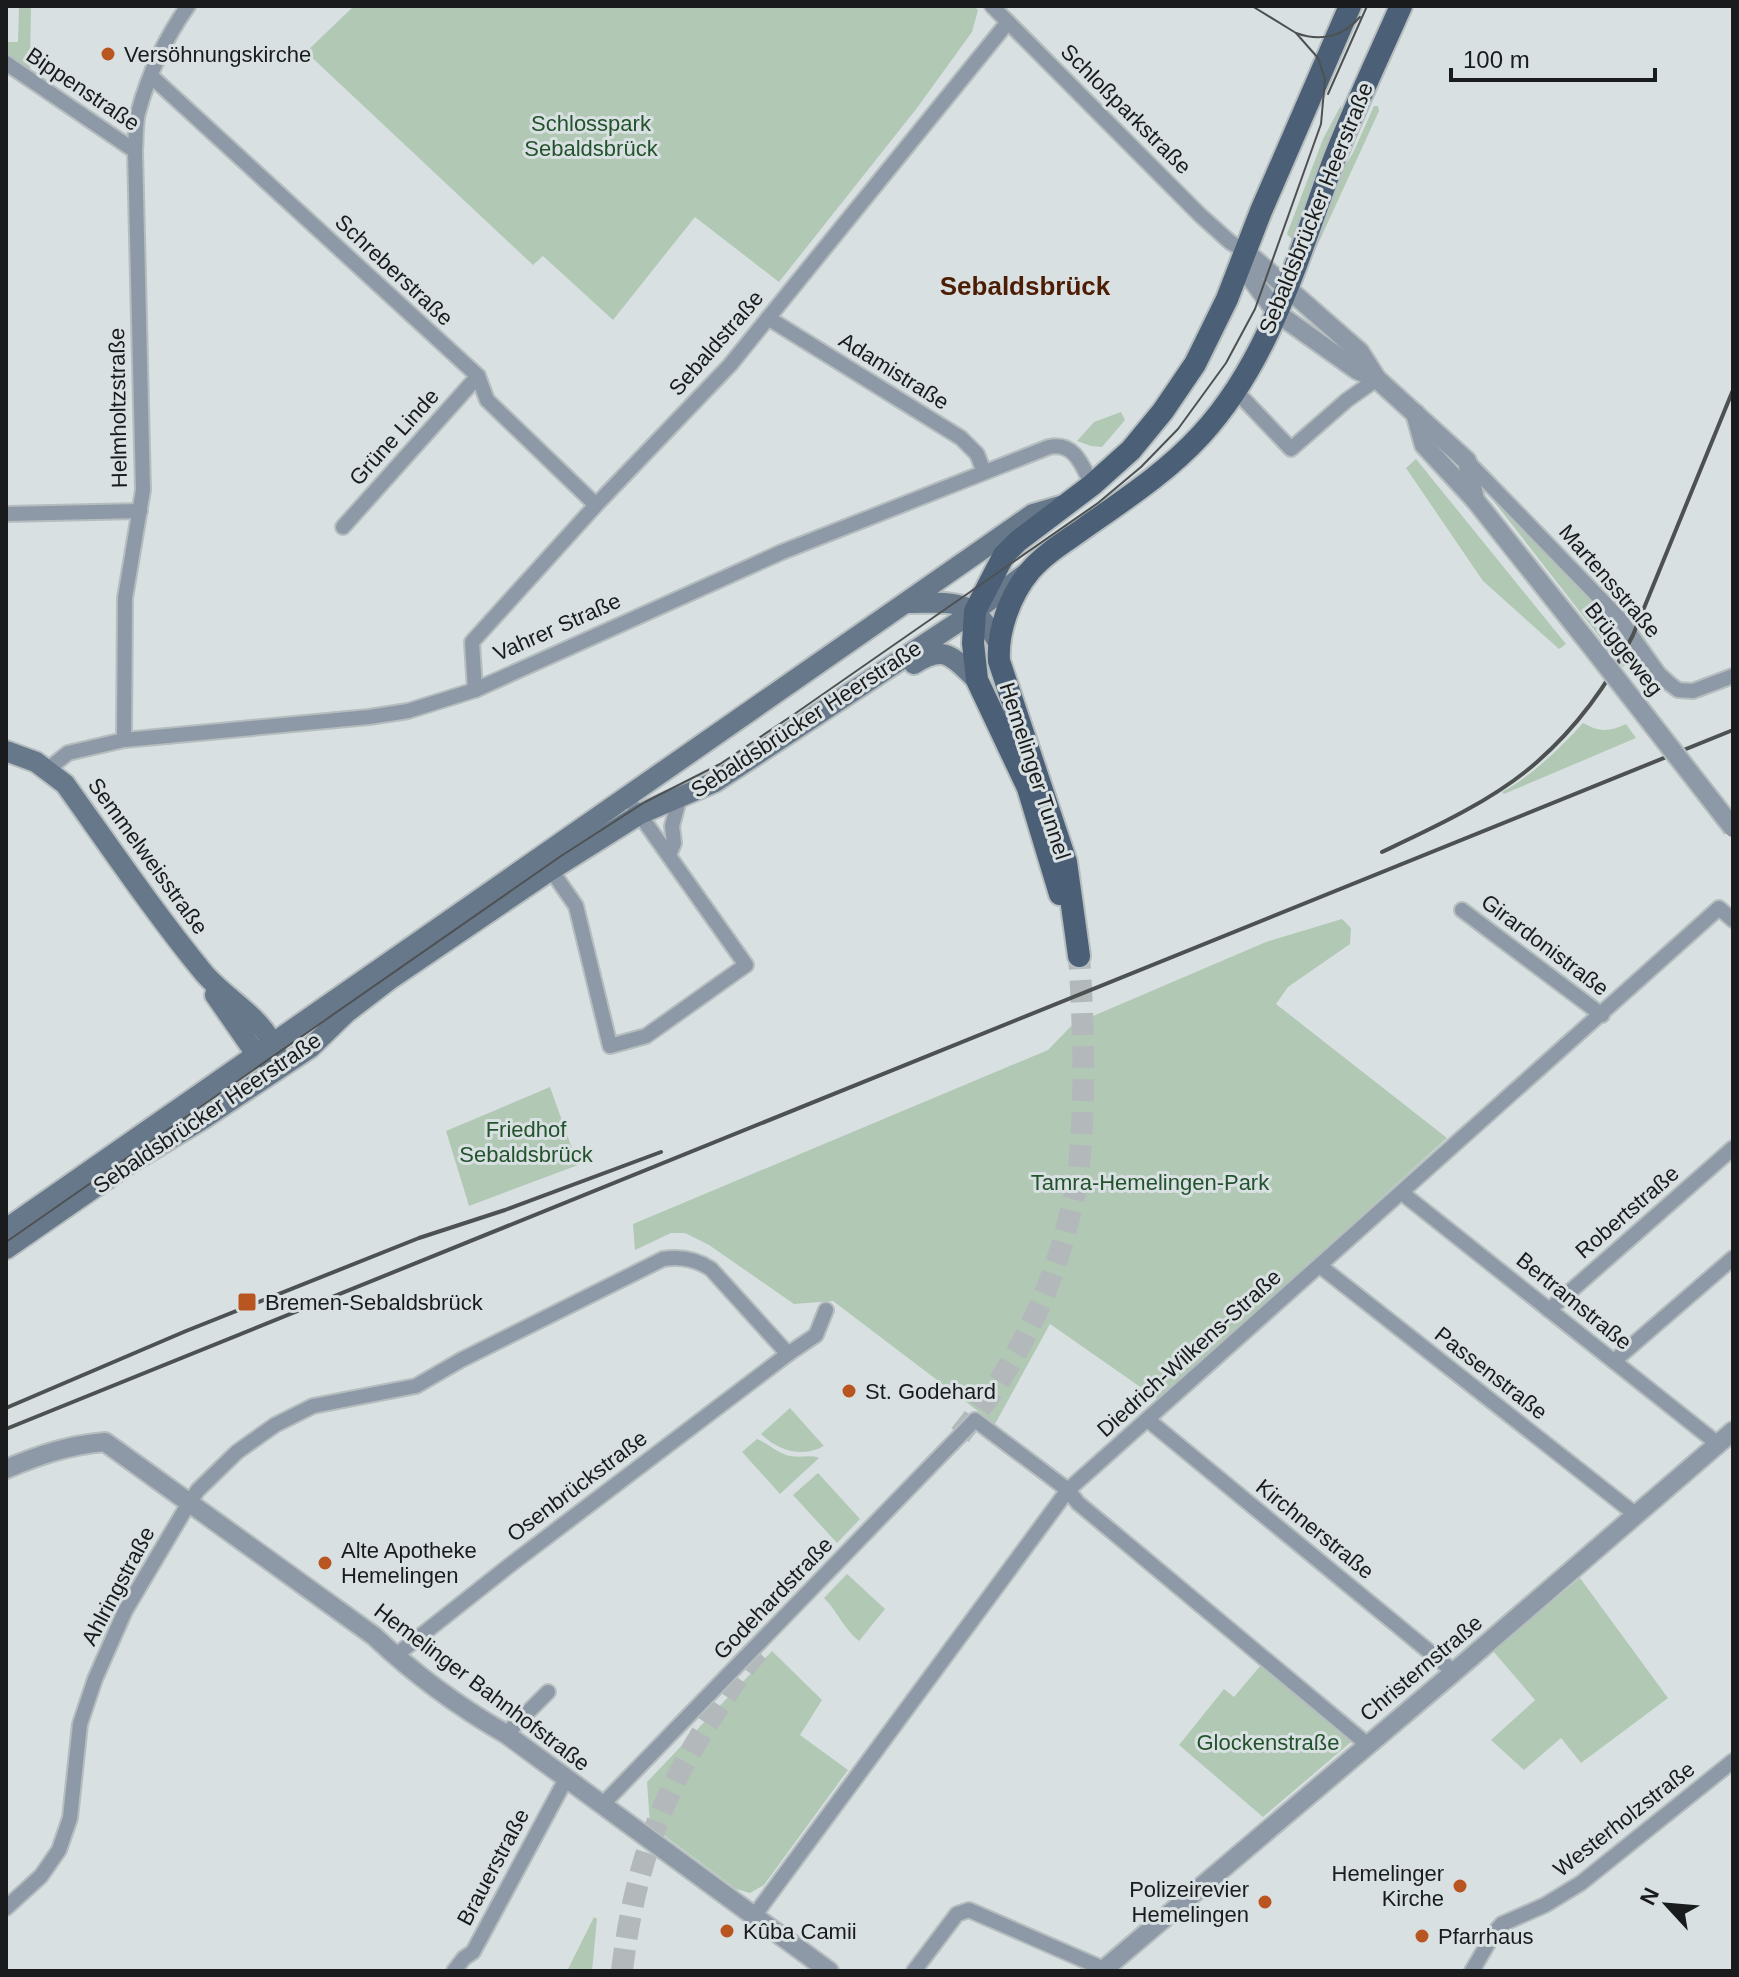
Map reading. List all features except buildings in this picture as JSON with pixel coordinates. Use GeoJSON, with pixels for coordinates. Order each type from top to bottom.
{"type":"FeatureCollection","features":[{"type":"Feature","properties":{"kind":"main road","name":"Sebaldsbrücker Heerstraße"},"geometry":{"type":"LineString","coordinates":[[6,1229],[1033,514],[1064,505],[1131,450],[1195,364],[1239,253],[1350,6]]}},
{"type":"Feature","properties":{"kind":"main road","name":"Sebaldsbrücker Heerstraße"},"geometry":{"type":"LineString","coordinates":[[6,1249],[130,1163],[310,1048],[346,1013],[389,980],[551,870],[640,814],[679,800],[715,782],[844,699],[975,611],[1154,479],[1202,435],[1235,390],[1277,313],[1336,156],[1401,6]]}},
{"type":"Feature","properties":{"kind":"main road","name":"Hemelinger Tunnel"},"geometry":{"type":"LineString","coordinates":[[1031,569],[1010,606],[998,642],[999,661],[1066,862],[1079,956],[1028,788],[977,680],[973,643],[975,611],[1004,555],[1064,505]]}},
{"type":"Feature","properties":{"kind":"main road"},"geometry":{"type":"LineString","coordinates":[[907,603],[954,602],[975,611],[998,642]]}},
{"type":"Feature","properties":{"kind":"main road"},"geometry":{"type":"LineString","coordinates":[[844,699],[866,696],[931,653],[939,652],[953,658],[977,680]]}},
{"type":"Feature","properties":{"kind":"main road"},"geometry":{"type":"LineString","coordinates":[[6,751],[36,762],[47,770]]}},
{"type":"Feature","properties":{"kind":"main road","name":"Semmelweisstraße"},"geometry":{"type":"LineString","coordinates":[[47,770],[65,784],[205,975],[258,1023],[264,1048]]}},
{"type":"Feature","properties":{"kind":"main road","name":"Semmelweisstraße"},"geometry":{"type":"LineString","coordinates":[[205,975],[210,988],[281,1066]]}},
{"type":"Feature","properties":{"kind":"main road"},"geometry":{"type":"LineString","coordinates":[[258,1023],[276,1021],[310,1004],[325,1005]]}},
{"type":"Feature","properties":{"kind":"street","name":"Helmholtzstraße"},"geometry":{"type":"LineString","coordinates":[[124,740],[125,598],[143,490],[135,151],[137,116],[151,76],[176,23],[188,6]]}},
{"type":"Feature","properties":{"kind":"street","name":"Schloßparkstraße"},"geometry":{"type":"LineString","coordinates":[[992,6],[1239,253]]}},
{"type":"Feature","properties":{"kind":"street","name":"Sebaldstraße"},"geometry":{"type":"LineString","coordinates":[[475,690],[472,642],[596,505],[730,365],[1008,22]]}},
{"type":"Feature","properties":{"kind":"street","name":"Bippenstraße"},"geometry":{"type":"LineString","coordinates":[[6,63],[135,151]]}},
{"type":"Feature","properties":{"kind":"street","name":"Schreberstraße"},"geometry":{"type":"LineString","coordinates":[[151,76],[478,376],[487,400],[596,505]]}},
{"type":"Feature","properties":{"kind":"street","name":"Brüggeweg"},"geometry":{"type":"LineString","coordinates":[[1239,253],[1288,287],[1360,352],[1377,379],[1467,461],[1475,500]]}},
{"type":"Feature","properties":{"kind":"street","name":"Brüggeweg"},"geometry":{"type":"LineString","coordinates":[[1239,253],[1277,313],[1357,370],[1377,379]]}},
{"type":"Feature","properties":{"kind":"street","name":"Adamistraße"},"geometry":{"type":"LineString","coordinates":[[768,318],[961,438],[977,454],[984,472]]}},
{"type":"Feature","properties":{"kind":"street","name":"Grüne Linde"},"geometry":{"type":"LineString","coordinates":[[343,527],[478,376]]}},
{"type":"Feature","properties":{"kind":"street"},"geometry":{"type":"LineString","coordinates":[[1235,390],[1291,449],[1347,400],[1377,379]]}},
{"type":"Feature","properties":{"kind":"street","name":"Brüggeweg"},"geometry":{"type":"LineString","coordinates":[[1415,413],[1424,445],[1475,500],[1733,828]]}},
{"type":"Feature","properties":{"kind":"street","name":"Vahrer Straße"},"geometry":{"type":"LineString","coordinates":[[47,770],[68,753],[124,740],[369,717],[408,711],[475,690],[782,552],[1049,447],[1059,445],[1076,454],[1092,485]]}},
{"type":"Feature","properties":{"kind":"street","name":"Martensstraße"},"geometry":{"type":"LineString","coordinates":[[1467,461],[1620,619],[1659,674],[1670,684],[1678,690],[1693,691],[1733,676]]}},
{"type":"Feature","properties":{"kind":"street"},"geometry":{"type":"LineString","coordinates":[[6,514],[140,511]]}},
{"type":"Feature","properties":{"kind":"street"},"geometry":{"type":"LineString","coordinates":[[551,870],[576,906],[610,1046],[646,1036],[746,965],[627,796]]}},
{"type":"Feature","properties":{"kind":"street"},"geometry":{"type":"LineString","coordinates":[[669,855],[674,843],[672,826],[679,800]]}},
{"type":"Feature","properties":{"kind":"street","name":"Diedrich-Wilkens-Straße"},"geometry":{"type":"LineString","coordinates":[[754,1916],[1068,1490],[1719,908],[1733,920]]}},
{"type":"Feature","properties":{"kind":"street","name":"Girardonistraße"},"geometry":{"type":"LineString","coordinates":[[1462,910],[1602,1015]]}},
{"type":"Feature","properties":{"kind":"street","name":"Robertstraße"},"geometry":{"type":"LineString","coordinates":[[1549,1310],[1733,1148]]}},
{"type":"Feature","properties":{"kind":"street","name":"Bertramstraße"},"geometry":{"type":"LineString","coordinates":[[1402,1193],[1718,1444]]}},
{"type":"Feature","properties":{"kind":"street","name":"Ahlringstraße"},"geometry":{"type":"LineString","coordinates":[[6,1908],[41,1876],[59,1850],[70,1818],[80,1724],[95,1679],[125,1611],[198,1490],[237,1452],[275,1425],[313,1406],[416,1386],[461,1360],[663,1259],[674,1257],[697,1260],[711,1269],[788,1354]]}},
{"type":"Feature","properties":{"kind":"street"},"geometry":{"type":"LineString","coordinates":[[1614,1361],[1733,1258]]}},
{"type":"Feature","properties":{"kind":"street","name":"Passenstraße"},"geometry":{"type":"LineString","coordinates":[[1320,1266],[1635,1514]]}},
{"type":"Feature","properties":{"kind":"street","name":"Osenbrückstraße"},"geometry":{"type":"LineString","coordinates":[[395,1656],[510,1565],[816,1335],[826,1310]]}},
{"type":"Feature","properties":{"kind":"street","name":"Godehardstraße"},"geometry":{"type":"LineString","coordinates":[[602,1805],[975,1420],[1068,1490]]}},
{"type":"Feature","properties":{"kind":"street","name":"Kirchnerstraße"},"geometry":{"type":"LineString","coordinates":[[1148,1420],[1454,1672]]}},
{"type":"Feature","properties":{"kind":"street","name":"Christernstraße"},"geometry":{"type":"LineString","coordinates":[[1103,1970],[1733,1431]]}},
{"type":"Feature","properties":{"kind":"street","name":"Hemelinger Bahnhofstraße"},"geometry":{"type":"LineString","coordinates":[[6,1469],[44,1453],[105,1442],[374,1636],[395,1656],[481,1720],[506,1734],[829,1971]]}},
{"type":"Feature","properties":{"kind":"street"},"geometry":{"type":"LineString","coordinates":[[1068,1490],[1078,1503],[1368,1745]]}},
{"type":"Feature","properties":{"kind":"street"},"geometry":{"type":"LineString","coordinates":[[506,1734],[548,1692]]}},
{"type":"Feature","properties":{"kind":"street","name":"Westerholzstraße"},"geometry":{"type":"LineString","coordinates":[[1472,1971],[1502,1924],[1545,1905],[1581,1883],[1733,1761]]}},
{"type":"Feature","properties":{"kind":"street","name":"Brauerstraße"},"geometry":{"type":"LineString","coordinates":[[454,1971],[473,1952],[566,1779]]}},
{"type":"Feature","properties":{"kind":"street"},"geometry":{"type":"LineString","coordinates":[[914,1971],[957,1914],[969,1910],[1103,1970]]}},
{"type":"Feature","properties":{"kind":"green space"},"geometry":{"type":"Polygon","coordinates":[[[19,6],[31,6],[30,70],[6,54],[6,42],[18,42],[19,6]]]}},
{"type":"Feature","properties":{"kind":"green space","name":"Schlosspark Sebaldsbrück"},"geometry":{"type":"Polygon","coordinates":[[[354,6],[974,6],[978,10],[972,32],[917,108],[779,282],[695,217],[613,320],[543,256],[533,265],[306,52],[354,6]]]}},
{"type":"Feature","properties":{"kind":"green space"},"geometry":{"type":"Polygon","coordinates":[[[1341,105],[1341,124],[1298,246],[1287,234],[1323,139],[1341,105]]]}},
{"type":"Feature","properties":{"kind":"green space"},"geometry":{"type":"Polygon","coordinates":[[[1374,106],[1378,106],[1379,111],[1312,257],[1310,255],[1338,177],[1353,153],[1374,106]]]}},
{"type":"Feature","properties":{"kind":"green space"},"geometry":{"type":"Polygon","coordinates":[[[1121,412],[1125,420],[1102,447],[1077,441],[1094,422],[1121,412]]]}},
{"type":"Feature","properties":{"kind":"green space"},"geometry":{"type":"Polygon","coordinates":[[[1416,459],[1566,644],[1559,649],[1483,581],[1406,468],[1416,459]]]}},
{"type":"Feature","properties":{"kind":"green space"},"geometry":{"type":"Polygon","coordinates":[[[1492,499],[1569,576],[1639,658],[1623,667],[1492,499]]]}},
{"type":"Feature","properties":{"kind":"green space"},"geometry":{"type":"Polygon","coordinates":[[[1583,723],[1604,730],[1626,724],[1636,738],[1504,794],[1502,792],[1546,760],[1583,723]]]}},
{"type":"Feature","properties":{"kind":"green space","name":"Tamra-Hemelingen-Park"},"geometry":{"type":"Polygon","coordinates":[[[1342,919],[1351,928],[1350,944],[1288,987],[1276,1004],[1447,1138],[1159,1400],[1050,1324],[995,1424],[833,1301],[794,1304],[709,1245],[685,1233],[671,1233],[635,1250],[633,1224],[1048,1050],[1072,1025],[1266,942],[1342,919]]]}},
{"type":"Feature","properties":{"kind":"green space","name":"Friedhof Sebaldsbrück"},"geometry":{"type":"Polygon","coordinates":[[[550,1087],[578,1165],[469,1206],[446,1131],[550,1087]]]}},
{"type":"Feature","properties":{"kind":"green space"},"geometry":{"type":"Polygon","coordinates":[[[790,1408],[824,1446],[807,1452],[791,1451],[775,1445],[761,1434],[790,1408]]]}},
{"type":"Feature","properties":{"kind":"green space"},"geometry":{"type":"Polygon","coordinates":[[[757,1439],[786,1455],[819,1458],[780,1494],[742,1452],[757,1439]]]}},
{"type":"Feature","properties":{"kind":"green space"},"geometry":{"type":"Polygon","coordinates":[[[818,1473],[860,1519],[837,1543],[793,1495],[818,1473]]]}},
{"type":"Feature","properties":{"kind":"green space"},"geometry":{"type":"Polygon","coordinates":[[[847,1574],[885,1609],[859,1641],[824,1598],[847,1574]]]}},
{"type":"Feature","properties":{"kind":"green space"},"geometry":{"type":"Polygon","coordinates":[[[1580,1578],[1668,1698],[1581,1763],[1561,1738],[1524,1770],[1491,1740],[1535,1700],[1493,1651],[1580,1578]]]}},
{"type":"Feature","properties":{"kind":"green space"},"geometry":{"type":"Polygon","coordinates":[[[772,1651],[822,1700],[800,1735],[848,1770],[764,1885],[750,1893],[736,1889],[650,1825],[647,1782],[772,1651]]]}},
{"type":"Feature","properties":{"kind":"green space","name":"Glockenstraße"},"geometry":{"type":"Polygon","coordinates":[[[1261,1665],[1351,1742],[1263,1817],[1179,1745],[1224,1689],[1234,1697],[1261,1665]]]}},
{"type":"Feature","properties":{"kind":"green space"},"geometry":{"type":"Polygon","coordinates":[[[594,1917],[597,1919],[592,1971],[567,1971],[594,1917]]]}},
{"type":"Feature","properties":{"kind":"tunnel"},"geometry":{"type":"LineString","coordinates":[[960,1435],[997,1385],[1040,1306],[1061,1248],[1074,1197],[1081,1149],[1083,1094],[1079,956]]}},
{"type":"Feature","properties":{"kind":"tunnel"},"geometry":{"type":"LineString","coordinates":[[622,1971],[634,1898],[654,1830],[701,1734],[740,1674],[762,1647]]}},
{"type":"Feature","properties":{"kind":"tram line"},"geometry":{"type":"LineString","coordinates":[[6,1242],[561,856],[645,802],[720,764],[793,715],[1098,503],[1141,467],[1178,429],[1226,363],[1255,309],[1321,124],[1325,79],[1318,58],[1296,33],[1252,6]]}},
{"type":"Feature","properties":{"kind":"tram line"},"geometry":{"type":"LineString","coordinates":[[1328,94],[1367,6]]}},
{"type":"Feature","properties":{"kind":"tram line"},"geometry":{"type":"LineString","coordinates":[[1296,33],[1314,37],[1331,36],[1360,17]]}},
{"type":"Feature","properties":{"kind":"railway"},"geometry":{"type":"LineString","coordinates":[[1382,852],[1502,789],[1552,748],[1591,703],[1633,635],[1733,390]]}},
{"type":"Feature","properties":{"kind":"railway"},"geometry":{"type":"LineString","coordinates":[[6,1429],[1733,730]]}},
{"type":"Feature","properties":{"kind":"railway"},"geometry":{"type":"LineString","coordinates":[[6,1408],[186,1331],[419,1238],[505,1210],[661,1152]]}},
{"type":"Feature","properties":{"kind":"place","name":"Versöhnungskirche"},"geometry":{"type":"Point","coordinates":[108,54]}},
{"type":"Feature","properties":{"kind":"place","name":"Bremen-Sebaldsbrück"},"geometry":{"type":"Point","coordinates":[247,1302]}},
{"type":"Feature","properties":{"kind":"place","name":"St. Godehard"},"geometry":{"type":"Point","coordinates":[849,1391]}},
{"type":"Feature","properties":{"kind":"place","name":"Alte Apotheke Hemelingen"},"geometry":{"type":"Point","coordinates":[325,1563]}},
{"type":"Feature","properties":{"kind":"place","name":"Hemelinger Kirche"},"geometry":{"type":"Point","coordinates":[1460,1886]}},
{"type":"Feature","properties":{"kind":"place","name":"Polizeirevier Hemelingen"},"geometry":{"type":"Point","coordinates":[1265,1902]}},
{"type":"Feature","properties":{"kind":"place","name":"Kûba Camii"},"geometry":{"type":"Point","coordinates":[727,1931]}},
{"type":"Feature","properties":{"kind":"place","name":"Pfarrhaus"},"geometry":{"type":"Point","coordinates":[1422,1936]}},
{"type":"Feature","properties":{"kind":"district","name":"Sebaldsbrück"},"geometry":{"type":"Point","coordinates":[1025,286]}}]}
